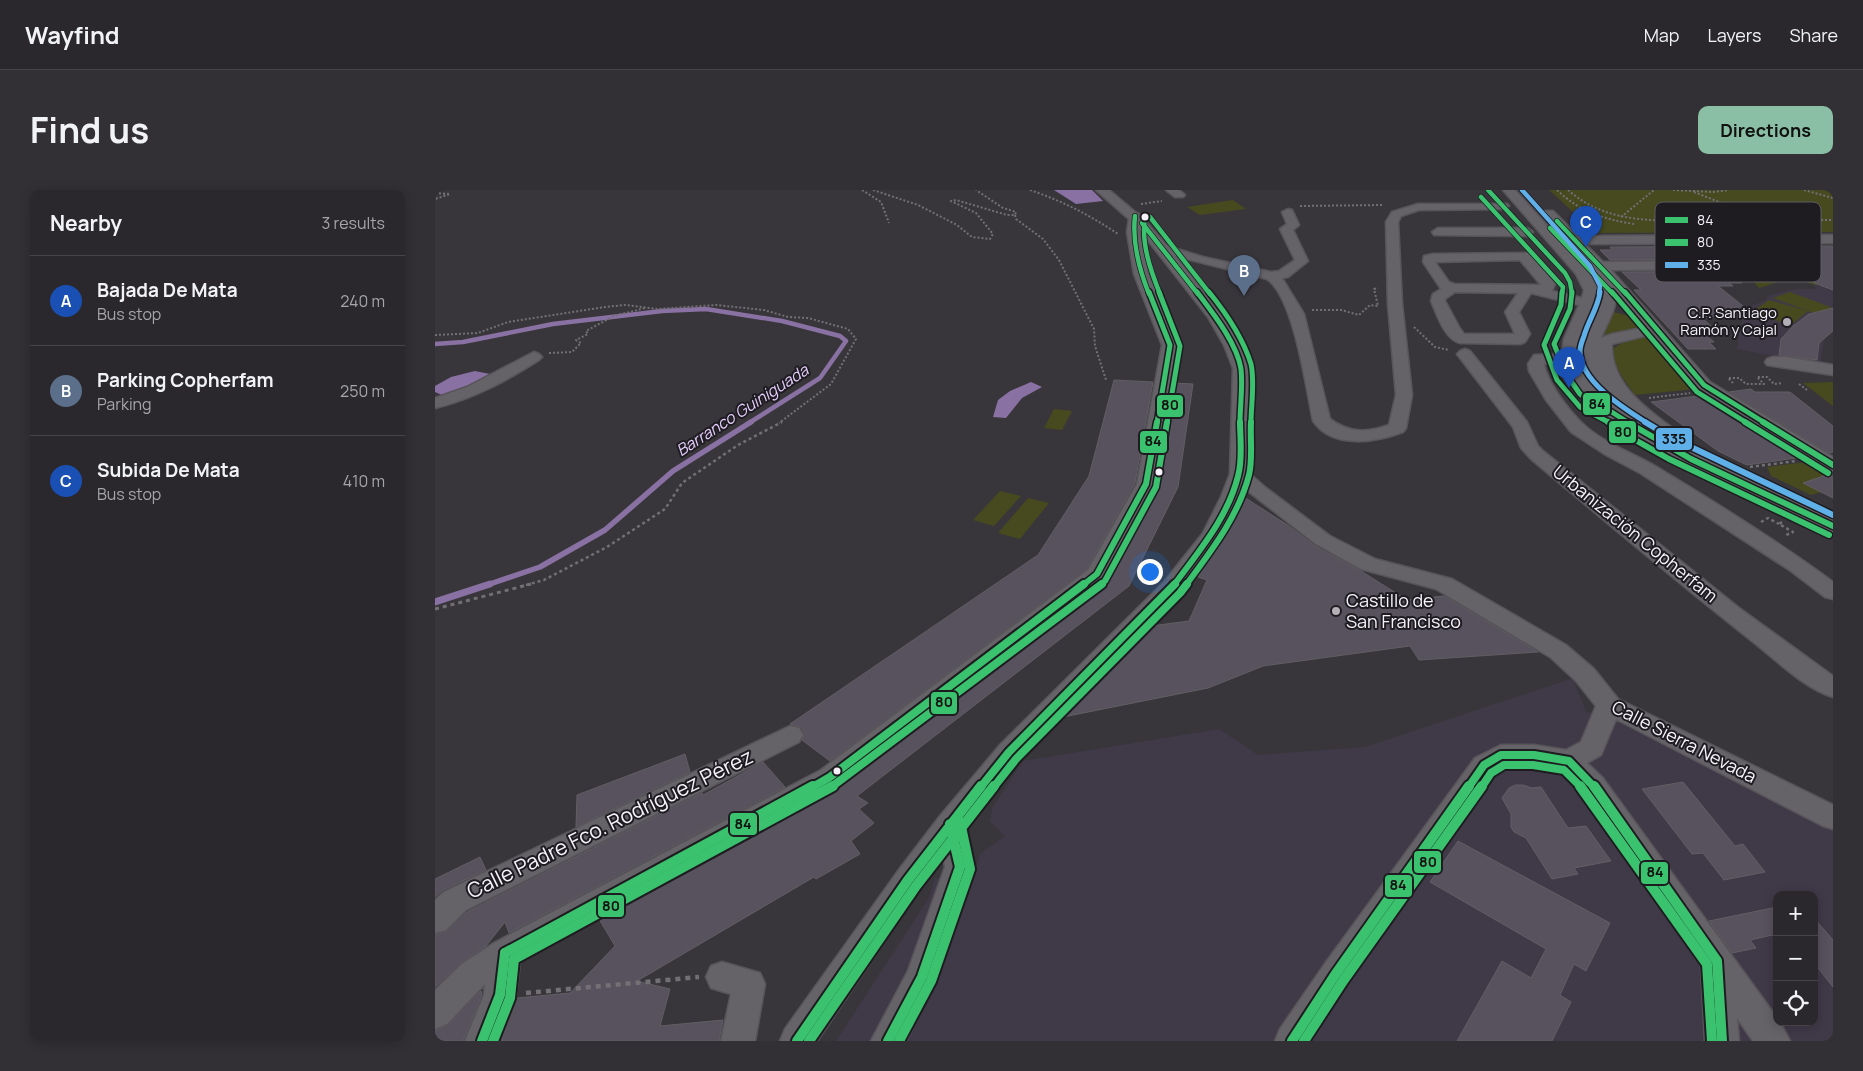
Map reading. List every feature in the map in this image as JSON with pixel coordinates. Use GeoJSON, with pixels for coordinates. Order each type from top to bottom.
{"type":"FeatureCollection","features":[{"type":"Feature","properties":{"kind":"street"},"geometry":{"type":"LineString","coordinates":[[797,1041],[908,880],[950,824],[1009,752],[1172,587],[1212,534],[1231,497],[1239,474],[1242,390],[1241,368],[1232,345],[1215,316],[1164,249],[1129,211],[1102,190]]}},
{"type":"Feature","properties":{"kind":"street"},"geometry":{"type":"LineString","coordinates":[[1488,190],[1565,273],[1572,294],[1569,315],[1554,344],[1567,375],[1586,398],[1608,409]]}},
{"type":"Feature","properties":{"kind":"street"},"geometry":{"type":"LineString","coordinates":[[1509,190],[1582,273],[1591,290],[1589,303],[1569,343],[1570,356],[1575,372],[1586,389],[1608,409],[1633,427],[1673,450],[1833,526]]}},
{"type":"Feature","properties":{"kind":"street"},"geometry":{"type":"LineString","coordinates":[[1521,190],[1597,273],[1609,292],[1607,307],[1592,341],[1590,358],[1597,375],[1613,397],[1637,417],[1682,444],[1833,516]]}},
{"type":"Feature","properties":{"kind":"street"},"geometry":{"type":"LineString","coordinates":[[1528,190],[1621,288],[1709,388],[1826,462]]}},
{"type":"Feature","properties":{"kind":"street"},"geometry":{"type":"LineString","coordinates":[[1164,249],[1199,260],[1271,276],[1277,280],[1297,314],[1322,421],[1333,430],[1351,436],[1377,436],[1397,428],[1404,395],[1395,304],[1392,222],[1396,214],[1403,210],[1418,207],[1506,209]]}},
{"type":"Feature","properties":{"kind":"street"},"geometry":{"type":"LineString","coordinates":[[1416,222],[1414,214],[1418,212],[1506,209]]}},
{"type":"Feature","properties":{"kind":"street"},"geometry":{"type":"LineString","coordinates":[[435,1013],[473,974],[505,953],[830,776],[1097,574],[1146,484],[1170,345],[1141,274],[1129,211]]}},
{"type":"Feature","properties":{"kind":"street"},"geometry":{"type":"LineString","coordinates":[[1271,276],[1283,274],[1301,261],[1287,229],[1293,225],[1288,212]]}},
{"type":"Feature","properties":{"kind":"street"},"geometry":{"type":"LineString","coordinates":[[1438,232],[1527,232]]}},
{"type":"Feature","properties":{"kind":"street"},"geometry":{"type":"LineString","coordinates":[[1503,232],[1549,284],[1547,289],[1452,288],[1444,285],[1429,262],[1429,259],[1524,256]]}},
{"type":"Feature","properties":{"kind":"street"},"geometry":{"type":"LineString","coordinates":[[1571,236],[1591,240],[1655,240]]}},
{"type":"Feature","properties":{"kind":"street"},"geometry":{"type":"LineString","coordinates":[[1599,266],[1655,266]]}},
{"type":"Feature","properties":{"kind":"street"},"geometry":{"type":"LineString","coordinates":[[1452,288],[1438,297],[1438,301],[1452,329],[1461,338],[1520,338],[1523,334],[1512,312],[1533,289]]}},
{"type":"Feature","properties":{"kind":"street"},"geometry":{"type":"LineString","coordinates":[[1533,289],[1545,294],[1572,294],[1589,303],[1633,314],[1649,322],[1651,328],[1648,331],[1617,337],[1605,342],[1602,352],[1609,375],[1632,402],[1682,444]]}},
{"type":"Feature","properties":{"kind":"street","name":"Urbanización Copherfam"},"geometry":{"type":"LineString","coordinates":[[1465,354],[1521,426],[1530,448],[1537,455],[1731,613],[1833,688]]}},
{"type":"Feature","properties":{"kind":"street"},"geometry":{"type":"LineString","coordinates":[[435,403],[465,393],[503,375],[534,357]]}},
{"type":"Feature","properties":{"kind":"street"},"geometry":{"type":"LineString","coordinates":[[1559,358],[1539,358],[1537,371],[1554,400],[1577,428],[1612,451],[1647,469],[1798,566],[1833,592]]}},
{"type":"Feature","properties":{"kind":"street"},"geometry":{"type":"LineString","coordinates":[[1773,362],[1786,362],[1833,370]]}},
{"type":"Feature","properties":{"kind":"street","name":"Calle Sierra Nevada"},"geometry":{"type":"LineString","coordinates":[[1239,474],[1259,492],[1323,540],[1367,564],[1444,584],[1558,650],[1585,675],[1609,705],[1833,818]]}},
{"type":"Feature","properties":{"kind":"street"},"geometry":{"type":"LineString","coordinates":[[1569,761],[1592,748],[1609,705]]}},
{"type":"Feature","properties":{"kind":"street","name":"Calle Padre Fco. Rodríguez Pérez"},"geometry":{"type":"LineString","coordinates":[[435,920],[455,900],[790,735]]}},
{"type":"Feature","properties":{"kind":"street"},"geometry":{"type":"LineString","coordinates":[[1292,1041],[1335,975],[1484,765],[1501,755],[1533,755],[1569,761],[1592,784],[1773,1041]]}},
{"type":"Feature","properties":{"kind":"street"},"geometry":{"type":"LineString","coordinates":[[888,1041],[922,977],[960,867],[950,824]]}},
{"type":"Feature","properties":{"kind":"street"},"geometry":{"type":"LineString","coordinates":[[482,1041],[500,995],[505,953]]}},
{"type":"Feature","properties":{"kind":"street"},"geometry":{"type":"LineString","coordinates":[[1717,961],[1723,1041]]}},
{"type":"Feature","properties":{"kind":"street"},"geometry":{"type":"LineString","coordinates":[[722,977],[749,984],[738,1041]]}},
{"type":"Feature","properties":{"kind":"path"},"geometry":{"type":"LineString","coordinates":[[862,190],[881,202],[889,224]]}},
{"type":"Feature","properties":{"kind":"path"},"geometry":{"type":"LineString","coordinates":[[873,190],[918,205],[957,225],[972,237],[981,239],[990,239],[993,234],[976,213],[951,201],[956,200],[1007,215],[1015,214]]}},
{"type":"Feature","properties":{"kind":"path"},"geometry":{"type":"LineString","coordinates":[[976,190],[1003,208],[1016,212],[1017,219],[1043,239],[1059,260],[1094,329],[1095,346],[1106,380]]}},
{"type":"Feature","properties":{"kind":"path"},"geometry":{"type":"LineString","coordinates":[[1030,190],[1090,214],[1124,238],[1135,240]]}},
{"type":"Feature","properties":{"kind":"path"},"geometry":{"type":"LineString","coordinates":[[1557,190],[1576,208],[1597,217],[1634,224]]}},
{"type":"Feature","properties":{"kind":"path"},"geometry":{"type":"LineString","coordinates":[[1568,190],[1577,200],[1591,208],[1620,218],[1655,222]]}},
{"type":"Feature","properties":{"kind":"path"},"geometry":{"type":"LineString","coordinates":[[1610,225],[1654,190]]}},
{"type":"Feature","properties":{"kind":"path"},"geometry":{"type":"LineString","coordinates":[[1673,190],[1694,192],[1729,190]]}},
{"type":"Feature","properties":{"kind":"path"},"geometry":{"type":"LineString","coordinates":[[1804,190],[1833,198]]}},
{"type":"Feature","properties":{"kind":"path"},"geometry":{"type":"LineString","coordinates":[[435,192],[450,194],[435,199]]}},
{"type":"Feature","properties":{"kind":"path"},"geometry":{"type":"LineString","coordinates":[[1129,211],[1183,198],[1176,192]]}},
{"type":"Feature","properties":{"kind":"path"},"geometry":{"type":"LineString","coordinates":[[1694,192],[1719,202]]}},
{"type":"Feature","properties":{"kind":"path"},"geometry":{"type":"LineString","coordinates":[[1288,212],[1297,206],[1394,205],[1403,210]]}},
{"type":"Feature","properties":{"kind":"path"},"geometry":{"type":"LineString","coordinates":[[1286,296],[1291,296],[1308,310],[1341,310],[1359,315],[1370,305],[1378,306],[1374,289],[1379,288],[1387,304],[1407,304],[1413,326],[1435,347],[1465,354]]}},
{"type":"Feature","properties":{"kind":"path"},"geometry":{"type":"LineString","coordinates":[[435,335],[478,333],[508,322],[605,307],[625,305],[658,309],[716,304],[764,310],[788,317],[808,318],[849,329],[856,339],[831,384],[783,421],[738,445],[682,483],[665,509],[607,547],[544,580],[435,609]]}},
{"type":"Feature","properties":{"kind":"path"},"geometry":{"type":"LineString","coordinates":[[534,357],[543,353],[566,354],[573,352],[578,349],[581,343],[575,340],[588,334],[586,331],[594,325],[614,316],[635,312],[646,307]]}},
{"type":"Feature","properties":{"kind":"path"},"geometry":{"type":"LineString","coordinates":[[1650,404],[1643,399],[1735,384],[1728,378],[1739,378],[1746,384],[1764,384],[1757,377],[1767,377],[1774,384],[1782,383]]}},
{"type":"Feature","properties":{"kind":"path"},"geometry":{"type":"LineString","coordinates":[[1799,384],[1807,390]]}},
{"type":"Feature","properties":{"kind":"path"},"geometry":{"type":"LineString","coordinates":[[1736,469],[1826,462]]}},
{"type":"Feature","properties":{"kind":"path"},"geometry":{"type":"LineString","coordinates":[[500,995],[672,978],[722,977]]}},
{"type":"Feature","properties":{"kind":"shaded area"},"geometry":{"type":"Polygon","coordinates":[[[1054,190],[1092,190],[1103,201],[1076,204],[1054,190]]]}},
{"type":"Feature","properties":{"kind":"shaded area","name":"C.P. Santiago Ramón y Cajal"},"geometry":{"type":"Polygon","coordinates":[[[1833,272],[1833,331],[1824,339],[1820,365],[1737,349],[1743,313],[1751,306],[1767,300],[1767,296],[1796,289],[1818,289],[1812,285],[1814,284],[1805,282],[1821,282],[1821,275],[1833,272]]]}},
{"type":"Feature","properties":{"kind":"shaded area"},"geometry":{"type":"Polygon","coordinates":[[[475,371],[495,375],[446,397],[435,392],[435,386],[451,377],[475,371]]]}},
{"type":"Feature","properties":{"kind":"shaded area"},"geometry":{"type":"Polygon","coordinates":[[[1031,382],[1042,387],[1022,398],[1006,418],[993,417],[998,400],[1010,391],[1031,382]]]}},
{"type":"Feature","properties":{"kind":"shaded area"},"geometry":{"type":"Polygon","coordinates":[[[1573,678],[1586,712],[1615,716],[1833,827],[1833,1041],[836,1041],[929,898],[935,878],[973,881],[980,854],[1005,836],[989,821],[993,807],[1023,761],[1219,729],[1258,755],[1365,747],[1573,678]]]}},
{"type":"Feature","properties":{"kind":"green space"},"geometry":{"type":"Polygon","coordinates":[[[1549,190],[1833,190],[1833,232],[1821,232],[1821,202],[1655,202],[1655,233],[1596,233],[1549,190]]]}},
{"type":"Feature","properties":{"kind":"green space"},"geometry":{"type":"Polygon","coordinates":[[[1233,200],[1246,209],[1200,215],[1187,207],[1233,200]]]}},
{"type":"Feature","properties":{"kind":"green space"},"geometry":{"type":"Polygon","coordinates":[[[1821,267],[1833,267],[1833,282],[1815,285],[1805,282],[1821,282],[1821,267]]]}},
{"type":"Feature","properties":{"kind":"green space"},"geometry":{"type":"Polygon","coordinates":[[[1754,282],[1778,282],[1759,288],[1754,282]]]}},
{"type":"Feature","properties":{"kind":"green space"},"geometry":{"type":"Polygon","coordinates":[[[1790,292],[1833,309],[1819,315],[1773,298],[1790,292]]]}},
{"type":"Feature","properties":{"kind":"green space"},"geometry":{"type":"Polygon","coordinates":[[[1769,300],[1808,311],[1791,325],[1750,313],[1769,300]]]}},
{"type":"Feature","properties":{"kind":"green space"},"geometry":{"type":"Polygon","coordinates":[[[1613,312],[1630,316],[1642,324],[1641,328],[1604,336],[1613,312]]]}},
{"type":"Feature","properties":{"kind":"green space"},"geometry":{"type":"Polygon","coordinates":[[[1647,337],[1682,378],[1697,389],[1635,395],[1617,367],[1614,348],[1627,340],[1647,337]]]}},
{"type":"Feature","properties":{"kind":"green space"},"geometry":{"type":"Polygon","coordinates":[[[1833,382],[1833,406],[1803,383],[1833,382]]]}},
{"type":"Feature","properties":{"kind":"green space"},"geometry":{"type":"Polygon","coordinates":[[[1054,409],[1072,411],[1062,430],[1044,428],[1054,409]]]}},
{"type":"Feature","properties":{"kind":"green space"},"geometry":{"type":"Polygon","coordinates":[[[1806,462],[1830,474],[1803,483],[1821,492],[1811,495],[1771,476],[1767,467],[1806,462]]]}},
{"type":"Feature","properties":{"kind":"green space"},"geometry":{"type":"Polygon","coordinates":[[[1000,491],[1021,496],[994,526],[973,520],[1000,491]]]}},
{"type":"Feature","properties":{"kind":"green space"},"geometry":{"type":"Polygon","coordinates":[[[1028,498],[1049,503],[1020,539],[998,533],[1028,498]]]}},
{"type":"Feature","properties":{"kind":"building"},"geometry":{"type":"Polygon","coordinates":[[[1821,246],[1833,246],[1833,290],[1812,282],[1821,282],[1821,246]]]}},
{"type":"Feature","properties":{"kind":"building"},"geometry":{"type":"Polygon","coordinates":[[[1610,247],[1655,247],[1655,260],[1610,260],[1600,250],[1612,250],[1610,247]]]}},
{"type":"Feature","properties":{"kind":"building"},"geometry":{"type":"Polygon","coordinates":[[[1622,272],[1655,272],[1655,282],[1741,282],[1742,283],[1729,283],[1733,286],[1718,286],[1758,318],[1700,316],[1711,326],[1696,326],[1714,342],[1709,342],[1716,349],[1688,349],[1634,290],[1641,290],[1622,272]]]}},
{"type":"Feature","properties":{"kind":"building"},"geometry":{"type":"Polygon","coordinates":[[[1833,308],[1833,331],[1819,343],[1817,360],[1779,355],[1781,339],[1793,326],[1809,314],[1833,308]]]}},
{"type":"Feature","properties":{"kind":"building"},"geometry":{"type":"Polygon","coordinates":[[[1114,380],[1153,382],[1135,483],[1087,569],[830,761],[802,740],[805,734],[801,727],[790,724],[1038,555],[1089,476],[1114,380]]]}},
{"type":"Feature","properties":{"kind":"building"},"geometry":{"type":"Polygon","coordinates":[[[1174,383],[1193,384],[1178,487],[1129,586],[857,796],[868,803],[859,809],[874,823],[851,841],[860,854],[816,879],[814,877],[637,981],[670,989],[660,1026],[723,1020],[719,1041],[501,1041],[517,998],[570,993],[615,946],[599,919],[840,785],[1106,580],[1157,485],[1174,383]]]}},
{"type":"Feature","properties":{"kind":"building"},"geometry":{"type":"Polygon","coordinates":[[[1751,389],[1755,392],[1790,392],[1833,426],[1833,452],[1829,453],[1729,392],[1751,389]]]}},
{"type":"Feature","properties":{"kind":"building"},"geometry":{"type":"Polygon","coordinates":[[[1705,395],[1803,457],[1747,465],[1718,451],[1651,402],[1705,395]]]}},
{"type":"Feature","properties":{"kind":"building"},"geometry":{"type":"Polygon","coordinates":[[[1832,473],[1833,498],[1803,483],[1832,473]]]}},
{"type":"Feature","properties":{"kind":"building","name":"Castillo de San Francisco"},"geometry":{"type":"Polygon","coordinates":[[[1244,497],[1289,526],[1315,546],[1361,571],[1407,600],[1444,596],[1538,652],[1419,660],[1410,646],[1263,666],[1208,688],[1063,717],[1151,626],[1189,621],[1207,580],[1198,577],[1244,497]]]}},
{"type":"Feature","properties":{"kind":"building"},"geometry":{"type":"Polygon","coordinates":[[[685,754],[690,772],[576,827],[577,795],[685,754]]]}},
{"type":"Feature","properties":{"kind":"building"},"geometry":{"type":"Polygon","coordinates":[[[763,762],[785,787],[509,933],[505,922],[486,946],[461,963],[435,987],[435,935],[447,931],[467,912],[702,793],[703,795],[763,762]]]}},
{"type":"Feature","properties":{"kind":"building"},"geometry":{"type":"Polygon","coordinates":[[[1683,782],[1735,846],[1743,844],[1765,872],[1724,880],[1703,853],[1692,854],[1642,789],[1683,782]]]}},
{"type":"Feature","properties":{"kind":"building"},"geometry":{"type":"Polygon","coordinates":[[[1515,785],[1532,788],[1541,787],[1568,828],[1586,826],[1611,861],[1574,868],[1578,874],[1552,879],[1526,838],[1514,832],[1511,827],[1511,814],[1502,798],[1509,788],[1515,785]]]}},
{"type":"Feature","properties":{"kind":"building"},"geometry":{"type":"Polygon","coordinates":[[[1458,841],[1610,923],[1586,971],[1574,964],[1560,995],[1571,1002],[1552,1041],[1457,1041],[1502,961],[1531,978],[1546,949],[1430,882],[1458,841]]]}},
{"type":"Feature","properties":{"kind":"building"},"geometry":{"type":"Polygon","coordinates":[[[480,857],[486,870],[443,890],[435,897],[435,879],[480,857]]]}},
{"type":"Feature","properties":{"kind":"building"},"geometry":{"type":"Polygon","coordinates":[[[1773,908],[1773,935],[1750,940],[1756,948],[1732,953],[1709,921],[1773,908]]]}},
{"type":"Feature","properties":{"kind":"building"},"geometry":{"type":"Polygon","coordinates":[[[1818,923],[1833,940],[1833,987],[1818,968],[1818,923]]]}},
{"type":"Feature","properties":{"kind":"building"},"geometry":{"type":"Polygon","coordinates":[[[481,991],[482,995],[463,1041],[435,1041],[435,1031],[448,1025],[481,991]]]}},
{"type":"Feature","properties":{"kind":"waterway","name":"Barranco Guiniguada"},"geometry":{"type":"LineString","coordinates":[[435,344],[463,342],[553,324],[662,311],[706,309],[782,321],[840,336],[846,341],[820,378],[749,423]]}},
{"type":"Feature","properties":{"kind":"waterway","name":"Barranco Guiniguada"},"geometry":{"type":"LineString","coordinates":[[488,584],[540,567],[605,530],[673,471],[751,422]]}},
{"type":"Feature","properties":{"kind":"waterway","name":"Barranco Guiniguada"},"geometry":{"type":"LineString","coordinates":[[435,602],[488,584]]}},
{"type":"Feature","properties":{"kind":"transit line","name":"84"},"geometry":{"type":"LineString","coordinates":[[1488,190],[1565,273],[1570,282],[1572,291],[1570,309],[1554,344],[1566,374],[1580,394],[1691,459],[1833,526]]}},
{"type":"Feature","properties":{"kind":"transit line","name":"335"},"geometry":{"type":"LineString","coordinates":[[1522,190],[1590,266],[1600,286],[1599,300],[1584,334],[1580,352],[1586,370],[1600,388],[1620,406],[1670,437],[1833,515]]}},
{"type":"Feature","properties":{"kind":"transit line","name":"80"},"geometry":{"type":"LineString","coordinates":[[1481,197],[1563,287],[1561,305],[1544,345],[1557,380],[1580,407],[1603,418],[1628,436],[1669,459],[1829,535]]}},
{"type":"Feature","properties":{"kind":"transit line","name":"84"},"geometry":{"type":"LineString","coordinates":[[505,953],[830,777],[1097,574],[1146,484],[1170,345],[1141,274],[1133,232],[1135,216]]}},
{"type":"Feature","properties":{"kind":"transit line","name":"80"},"geometry":{"type":"LineString","coordinates":[[493,1041],[510,998],[514,959],[835,785],[1105,581],[1156,487],[1180,346],[1151,271],[1143,232],[1145,217]]}},
{"type":"Feature","properties":{"kind":"transit line","name":"80"},"geometry":{"type":"LineString","coordinates":[[809,1041],[916,886],[958,830],[1016,759],[1180,593],[1220,539],[1240,500],[1249,474],[1251,365],[1241,341],[1224,311],[1150,217]]}},
{"type":"Feature","properties":{"kind":"transit line","name":"84"},"geometry":{"type":"LineString","coordinates":[[1557,221],[1621,288],[1704,385],[1833,465]]}},
{"type":"Feature","properties":{"kind":"transit line","name":"84"},"geometry":{"type":"LineString","coordinates":[[797,1041],[908,880],[950,824],[1009,752],[1172,587],[1212,534],[1231,497],[1239,474],[1241,368],[1232,345],[1215,316],[1142,223]]}},
{"type":"Feature","properties":{"kind":"transit line","name":"80"},"geometry":{"type":"LineString","coordinates":[[1550,228],[1614,295],[1697,392],[1828,473]]}},
{"type":"Feature","properties":{"kind":"transit line","name":"84"},"geometry":{"type":"LineString","coordinates":[[1292,1041],[1335,975],[1484,765],[1501,755],[1534,755],[1569,761],[1592,784],[1717,961],[1722,1041]]}},
{"type":"Feature","properties":{"kind":"transit line","name":"80"},"geometry":{"type":"LineString","coordinates":[[1304,1041],[1343,981],[1491,773],[1504,765],[1533,765],[1564,770],[1584,790],[1707,964],[1712,1041]]}},
{"type":"Feature","properties":{"kind":"transit line","name":"80"},"geometry":{"type":"LineString","coordinates":[[899,1041],[931,981],[970,869],[960,822]]}},
{"type":"Feature","properties":{"kind":"transit line","name":"84"},"geometry":{"type":"LineString","coordinates":[[888,1041],[922,977],[960,867],[950,824]]}},
{"type":"Feature","properties":{"kind":"transit line","name":"84"},"geometry":{"type":"LineString","coordinates":[[482,1041],[500,995],[505,953]]}},
{"type":"Feature","properties":{"kind":"place","name":"Subida De Mata"},"geometry":{"type":"Point","coordinates":[1586,247]}},
{"type":"Feature","properties":{"kind":"place","name":"Parking Copherfam"},"geometry":{"type":"Point","coordinates":[1244,296]}},
{"type":"Feature","properties":{"kind":"place","name":"C.P. Santiago Ramón y Cajal"},"geometry":{"type":"Point","coordinates":[1787,322]}},
{"type":"Feature","properties":{"kind":"place","name":"Bajada De Mata"},"geometry":{"type":"Point","coordinates":[1569,388]}},
{"type":"Feature","properties":{"kind":"place","name":"Castillo de San Francisco"},"geometry":{"type":"Point","coordinates":[1336,611]}}]}
